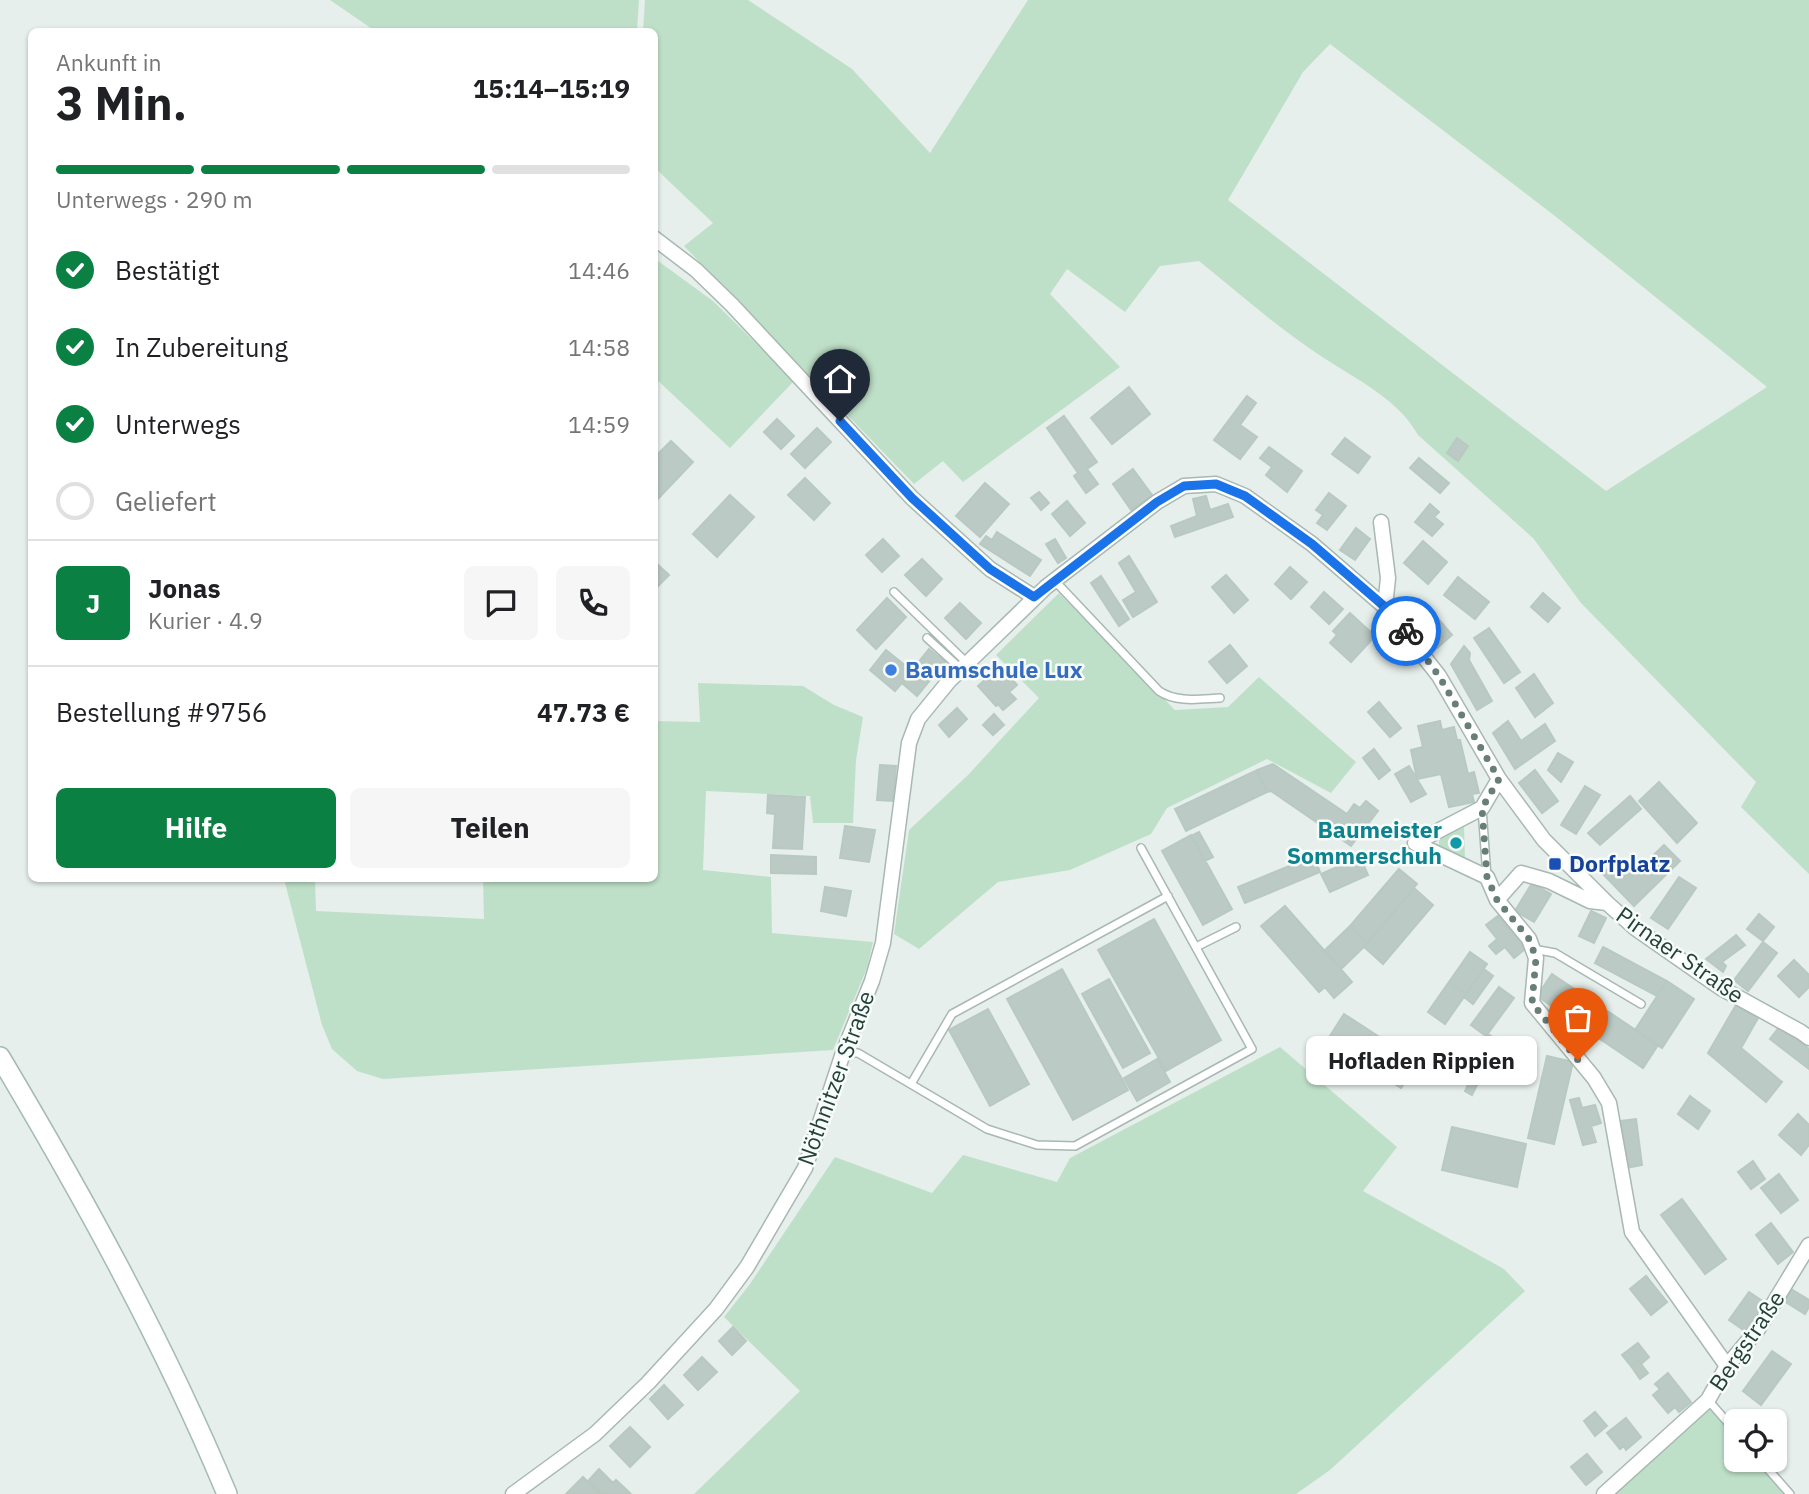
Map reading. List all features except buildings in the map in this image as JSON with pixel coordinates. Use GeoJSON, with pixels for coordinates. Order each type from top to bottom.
{"type":"FeatureCollection","features":[{"type":"Feature","properties":{"kind":"main road"},"geometry":{"type":"LineString","coordinates":[[0,1058],[56,1151],[184,1394],[227,1494]]}},
{"type":"Feature","properties":{"kind":"street"},"geometry":{"type":"LineString","coordinates":[[658,241],[696,270],[732,304],[912,498],[990,569],[1034,597]]}},
{"type":"Feature","properties":{"kind":"street","name":"Pirnaer Straße"},"geometry":{"type":"LineString","coordinates":[[1034,597],[1166,496],[1184,486],[1216,484],[1245,496],[1312,544],[1385,607],[1439,676],[1499,779],[1544,840],[1607,903],[1635,928],[1721,988],[1801,1031],[1809,1038]]}},
{"type":"Feature","properties":{"kind":"street"},"geometry":{"type":"LineString","coordinates":[[1381,522],[1388,578],[1385,607]]}},
{"type":"Feature","properties":{"kind":"street","name":"Nöthnitzer Straße"},"geometry":{"type":"LineString","coordinates":[[513,1494],[596,1434],[648,1383],[716,1309],[747,1267],[805,1168],[883,943],[909,743],[918,719],[949,681],[1034,597]]}},
{"type":"Feature","properties":{"kind":"street"},"geometry":{"type":"LineString","coordinates":[[1499,779],[1482,808],[1415,843],[1487,877],[1497,900],[1529,939],[1536,958],[1532,1003],[1594,1078],[1609,1103],[1632,1232],[1727,1366]]}},
{"type":"Feature","properties":{"kind":"street"},"geometry":{"type":"LineString","coordinates":[[1497,900],[1521,873],[1549,881],[1590,901],[1607,903]]}},
{"type":"Feature","properties":{"kind":"street","name":"Bergstraße"},"geometry":{"type":"LineString","coordinates":[[1604,1494],[1708,1401],[1727,1366],[1758,1329],[1809,1245]]}},
{"type":"Feature","properties":{"kind":"lane"},"geometry":{"type":"LineString","coordinates":[[1054,580],[1159,691],[1169,698],[1220,698]]}},
{"type":"Feature","properties":{"kind":"lane"},"geometry":{"type":"LineString","coordinates":[[894,592],[964,666]]}},
{"type":"Feature","properties":{"kind":"lane"},"geometry":{"type":"LineString","coordinates":[[927,639],[964,666]]}},
{"type":"Feature","properties":{"kind":"lane"},"geometry":{"type":"LineString","coordinates":[[1482,808],[1487,877]]}},
{"type":"Feature","properties":{"kind":"lane"},"geometry":{"type":"LineString","coordinates":[[843,1052],[858,1053],[987,1129],[1037,1145],[1075,1146],[1252,1049],[1141,848]]}},
{"type":"Feature","properties":{"kind":"lane"},"geometry":{"type":"LineString","coordinates":[[911,1084],[952,1014],[1168,895]]}},
{"type":"Feature","properties":{"kind":"lane"},"geometry":{"type":"LineString","coordinates":[[1196,947],[1236,927]]}},
{"type":"Feature","properties":{"kind":"lane"},"geometry":{"type":"LineString","coordinates":[[1533,949],[1555,953],[1641,1004]]}},
{"type":"Feature","properties":{"kind":"lane"},"geometry":{"type":"LineString","coordinates":[[1708,1401],[1724,1419]]}},
{"type":"Feature","properties":{"kind":"lane"},"geometry":{"type":"LineString","coordinates":[[1771,1472],[1790,1494]]}},
{"type":"Feature","properties":{"kind":"green space"},"geometry":{"type":"Polygon","coordinates":[[[330,0],[639,0],[637,28],[371,28],[330,0]]]}},
{"type":"Feature","properties":{"kind":"green space"},"geometry":{"type":"Polygon","coordinates":[[[645,0],[748,0],[852,69],[930,153],[1028,0],[1809,0],[1809,874],[1741,807],[1756,782],[1581,603],[1533,538],[1418,435],[1397,408],[1369,386],[1295,338],[1199,261],[1160,266],[1125,312],[1067,269],[1050,294],[1120,367],[963,482],[943,461],[914,484],[684,246],[713,223],[658,171],[658,28],[643,28],[645,0]],[[1330,44],[1303,72],[1228,200],[1606,491],[1767,387],[1555,216],[1330,44]]]}},
{"type":"Feature","properties":{"kind":"green space"},"geometry":{"type":"Polygon","coordinates":[[[658,261],[713,301],[794,381],[730,448],[658,381],[658,261]]]}},
{"type":"Feature","properties":{"kind":"green space"},"geometry":{"type":"Polygon","coordinates":[[[1059,593],[1175,710],[1228,707],[1259,677],[1356,762],[1331,793],[1267,759],[1167,808],[1151,834],[1070,870],[998,882],[919,949],[894,934],[909,830],[968,775],[1039,698],[996,655],[1059,593]]]}},
{"type":"Feature","properties":{"kind":"green space"},"geometry":{"type":"Polygon","coordinates":[[[698,683],[803,686],[834,705],[863,717],[856,760],[853,823],[813,823],[810,796],[706,791],[703,870],[771,877],[772,933],[873,942],[867,968],[833,1050],[383,1079],[357,1071],[332,1049],[322,1025],[285,882],[315,882],[316,911],[484,919],[483,882],[658,882],[658,721],[700,722],[698,683]]]}},
{"type":"Feature","properties":{"kind":"green space"},"geometry":{"type":"Polygon","coordinates":[[[1464,825],[1465,860],[1439,849],[1439,837],[1464,825]]]}},
{"type":"Feature","properties":{"kind":"green space"},"geometry":{"type":"Polygon","coordinates":[[[1280,1047],[1397,1147],[1363,1191],[1504,1269],[1525,1291],[1330,1470],[1296,1494],[694,1494],[800,1391],[724,1317],[750,1284],[835,1157],[932,1193],[963,1155],[1057,1182],[1070,1158],[1280,1047]]]}},
{"type":"Feature","properties":{"kind":"green space"},"geometry":{"type":"Polygon","coordinates":[[[1708,1400],[1724,1418],[1724,1472],[1771,1472],[1790,1494],[1604,1494],[1708,1400]]]}},
{"type":"Feature","properties":{"kind":"way so far"},"geometry":{"type":"LineString","coordinates":[[1406,631],[1439,676],[1499,779],[1482,808],[1487,877],[1497,900],[1529,939],[1536,958],[1532,1003],[1578,1060]]}},
{"type":"Feature","properties":{"kind":"place","name":"Baumschule Lux"},"geometry":{"type":"Point","coordinates":[891,670]}},
{"type":"Feature","properties":{"kind":"place","name":"Baumeister Sommerschuh"},"geometry":{"type":"Point","coordinates":[1456,843]}},
{"type":"Feature","properties":{"kind":"place","name":"Dorfplatz"},"geometry":{"type":"Point","coordinates":[1555,864]}},
{"type":"Feature","properties":{"kind":"place","name":"Hofladen Rippien"},"geometry":{"type":"Point","coordinates":[1578,1060]}},
{"type":"Feature","properties":{"kind":"route"},"geometry":{"type":"LineString","coordinates":[[840,421],[912,498],[990,569],[1034,597],[1157,502],[1184,486],[1216,484],[1245,496],[1312,544],[1385,607],[1406,631]]}}]}
